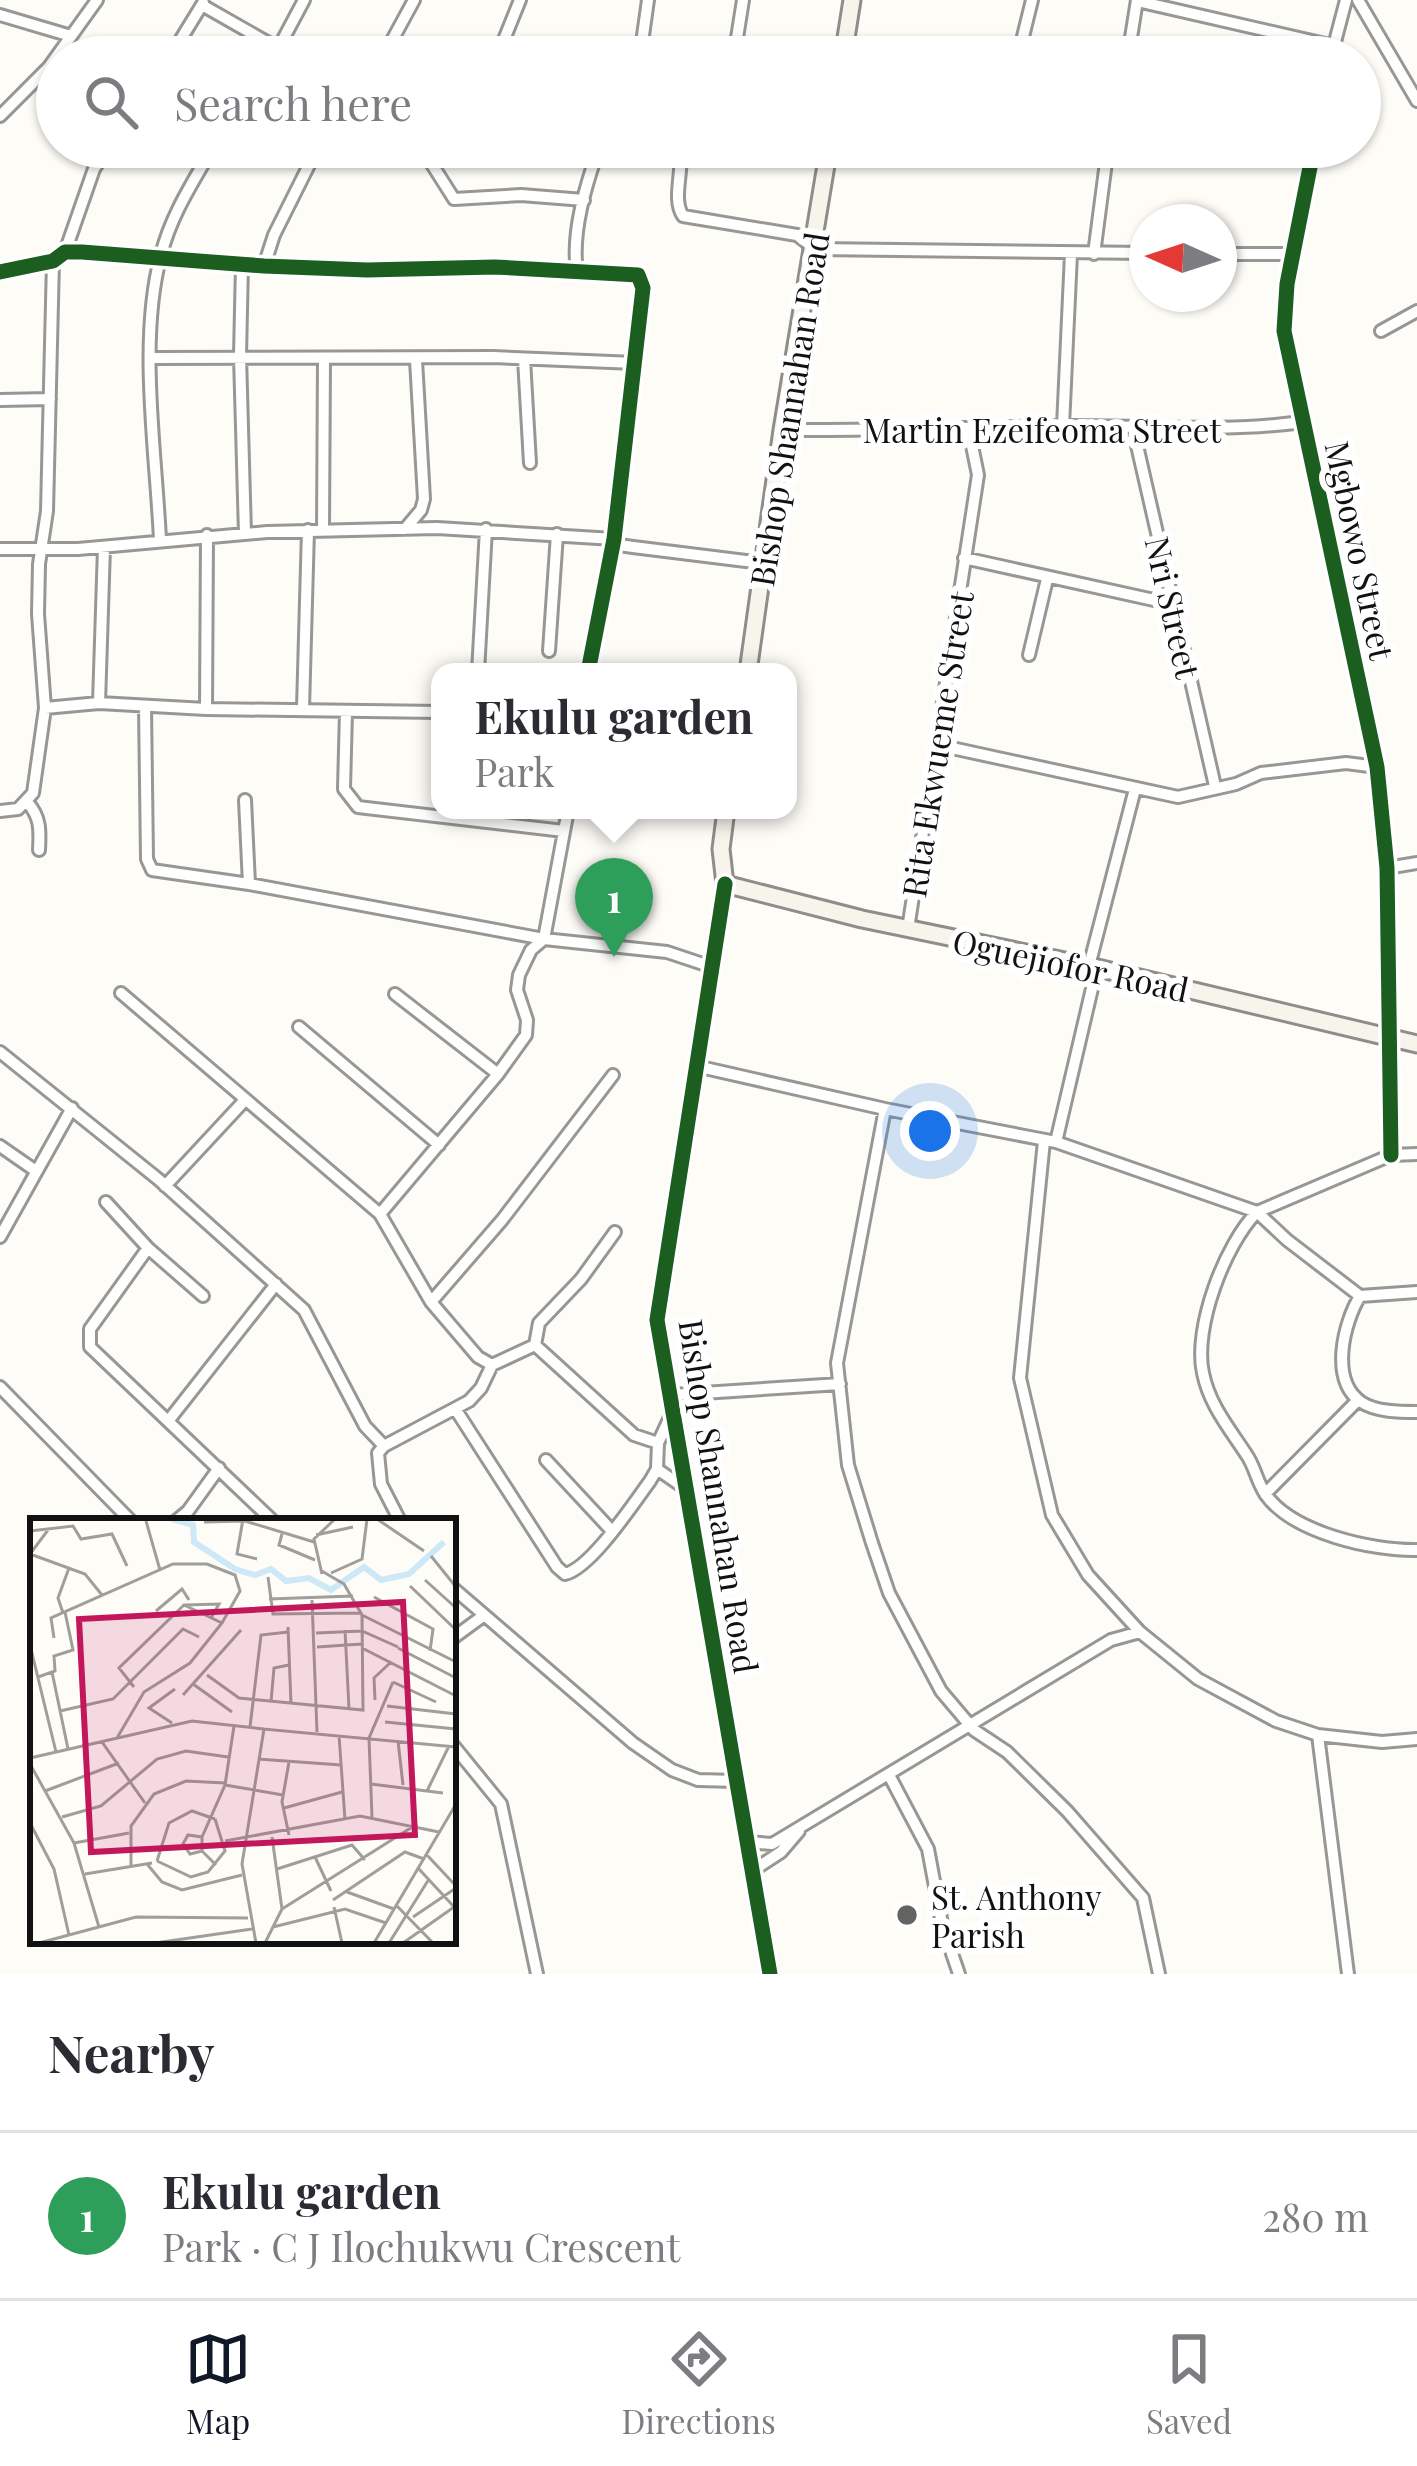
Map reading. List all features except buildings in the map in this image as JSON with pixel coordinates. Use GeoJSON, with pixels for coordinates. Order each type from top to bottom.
{"type":"FeatureCollection","features":[{"type":"Feature","properties":{"kind":"main road"},"geometry":{"type":"LineString","coordinates":[[846,36],[852,0]]}},
{"type":"Feature","properties":{"kind":"main road","name":"Bishop Shannahan Road"},"geometry":{"type":"LineString","coordinates":[[749,663],[826,168]]}},
{"type":"Feature","properties":{"kind":"main road","name":"Bishop Shannahan Road"},"geometry":{"type":"LineString","coordinates":[[725,819],[724,884],[700,1066],[657,1319],[770,1974]]}},
{"type":"Feature","properties":{"kind":"main road","name":"Oguejiofor Road"},"geometry":{"type":"LineString","coordinates":[[724,884],[1417,1043]]}},
{"type":"Feature","properties":{"kind":"street"},"geometry":{"type":"LineString","coordinates":[[0,15],[71,36],[97,0]]}},
{"type":"Feature","properties":{"kind":"street"},"geometry":{"type":"LineString","coordinates":[[280,36],[304,0]]}},
{"type":"Feature","properties":{"kind":"street"},"geometry":{"type":"LineString","coordinates":[[394,36],[414,0]]}},
{"type":"Feature","properties":{"kind":"street"},"geometry":{"type":"LineString","coordinates":[[505,36],[520,0]]}},
{"type":"Feature","properties":{"kind":"street"},"geometry":{"type":"LineString","coordinates":[[643,36],[648,0]]}},
{"type":"Feature","properties":{"kind":"street"},"geometry":{"type":"LineString","coordinates":[[737,36],[743,0]]}},
{"type":"Feature","properties":{"kind":"street"},"geometry":{"type":"LineString","coordinates":[[1023,36],[1032,0]]}},
{"type":"Feature","properties":{"kind":"street"},"geometry":{"type":"LineString","coordinates":[[1331,0],[1342,14]]}},
{"type":"Feature","properties":{"kind":"street"},"geometry":{"type":"LineString","coordinates":[[1336,36],[1346,0]]}},
{"type":"Feature","properties":{"kind":"street"},"geometry":{"type":"LineString","coordinates":[[1358,0],[1379,36]]}},
{"type":"Feature","properties":{"kind":"street"},"geometry":{"type":"LineString","coordinates":[[1131,36],[1137,1],[1274,36]]}},
{"type":"Feature","properties":{"kind":"street"},"geometry":{"type":"LineString","coordinates":[[183,36],[203,2],[259,36]]}},
{"type":"Feature","properties":{"kind":"street"},"geometry":{"type":"LineString","coordinates":[[1381,39],[1417,101]]}},
{"type":"Feature","properties":{"kind":"street"},"geometry":{"type":"LineString","coordinates":[[0,116],[36,80]]}},
{"type":"Feature","properties":{"kind":"street"},"geometry":{"type":"LineString","coordinates":[[0,272],[53,261],[65,252],[95,168]]}},
{"type":"Feature","properties":{"kind":"street"},"geometry":{"type":"LineString","coordinates":[[160,540],[151,358],[160,256],[183,197],[200,168]]}},
{"type":"Feature","properties":{"kind":"street"},"geometry":{"type":"LineString","coordinates":[[264,266],[308,168]]}},
{"type":"Feature","properties":{"kind":"street"},"geometry":{"type":"LineString","coordinates":[[434,168],[454,199],[520,195],[584,200]]}},
{"type":"Feature","properties":{"kind":"street"},"geometry":{"type":"LineString","coordinates":[[577,272],[574,255],[593,168]]}},
{"type":"Feature","properties":{"kind":"street"},"geometry":{"type":"LineString","coordinates":[[681,168],[677,205],[683,216],[797,235],[815,249],[1129,254]]}},
{"type":"Feature","properties":{"kind":"street"},"geometry":{"type":"LineString","coordinates":[[1094,254],[1105,168]]}},
{"type":"Feature","properties":{"kind":"street","name":"Mgbowo Street"},"geometry":{"type":"LineString","coordinates":[[1310,168],[1284,331],[1377,767],[1387,868],[1391,1155]]}},
{"type":"Feature","properties":{"kind":"street"},"geometry":{"type":"LineString","coordinates":[[65,252],[264,266],[495,267],[638,275],[643,280],[614,539],[590,663]]}},
{"type":"Feature","properties":{"kind":"street"},"geometry":{"type":"LineString","coordinates":[[1063,426],[1071,254]]}},
{"type":"Feature","properties":{"kind":"street"},"geometry":{"type":"LineString","coordinates":[[1237,254],[1293,254]]}},
{"type":"Feature","properties":{"kind":"street"},"geometry":{"type":"LineString","coordinates":[[0,811],[18,809],[33,793],[45,708],[38,650],[53,261]]}},
{"type":"Feature","properties":{"kind":"street"},"geometry":{"type":"LineString","coordinates":[[242,264],[245,534]]}},
{"type":"Feature","properties":{"kind":"street"},"geometry":{"type":"LineString","coordinates":[[1381,331],[1417,311]]}},
{"type":"Feature","properties":{"kind":"street"},"geometry":{"type":"LineString","coordinates":[[151,358],[635,363]]}},
{"type":"Feature","properties":{"kind":"street"},"geometry":{"type":"LineString","coordinates":[[323,530],[324,359]]}},
{"type":"Feature","properties":{"kind":"street"},"geometry":{"type":"LineString","coordinates":[[524,359],[530,464]]}},
{"type":"Feature","properties":{"kind":"street"},"geometry":{"type":"LineString","coordinates":[[405,529],[424,499],[416,360]]}},
{"type":"Feature","properties":{"kind":"street"},"geometry":{"type":"LineString","coordinates":[[0,400],[50,399]]}},
{"type":"Feature","properties":{"kind":"street","name":"Martin Ezeifeoma Street"},"geometry":{"type":"LineString","coordinates":[[782,430],[1234,429],[1302,422]]}},
{"type":"Feature","properties":{"kind":"street","name":"Nri Street"},"geometry":{"type":"LineString","coordinates":[[1133,428],[1215,786]]}},
{"type":"Feature","properties":{"kind":"street","name":"Rita Ekwueme Street"},"geometry":{"type":"LineString","coordinates":[[908,929],[978,475],[969,430]]}},
{"type":"Feature","properties":{"kind":"street"},"geometry":{"type":"LineString","coordinates":[[0,549],[104,547],[308,530],[437,528],[614,539],[633,548],[762,563]]}},
{"type":"Feature","properties":{"kind":"street"},"geometry":{"type":"LineString","coordinates":[[479,663],[486,529]]}},
{"type":"Feature","properties":{"kind":"street"},"geometry":{"type":"LineString","coordinates":[[303,708],[308,530]]}},
{"type":"Feature","properties":{"kind":"street"},"geometry":{"type":"LineString","coordinates":[[549,651],[557,534]]}},
{"type":"Feature","properties":{"kind":"street"},"geometry":{"type":"LineString","coordinates":[[206,709],[207,535]]}},
{"type":"Feature","properties":{"kind":"street"},"geometry":{"type":"LineString","coordinates":[[99,703],[104,547]]}},
{"type":"Feature","properties":{"kind":"street"},"geometry":{"type":"LineString","coordinates":[[964,558],[1172,604]]}},
{"type":"Feature","properties":{"kind":"street"},"geometry":{"type":"LineString","coordinates":[[1029,656],[1047,579]]}},
{"type":"Feature","properties":{"kind":"street"},"geometry":{"type":"LineString","coordinates":[[45,708],[99,703],[431,712]]}},
{"type":"Feature","properties":{"kind":"street"},"geometry":{"type":"LineString","coordinates":[[145,706],[147,859],[152,870],[544,940],[667,952],[712,968]]}},
{"type":"Feature","properties":{"kind":"street"},"geometry":{"type":"LineString","coordinates":[[346,712],[344,789],[358,807],[431,816]]}},
{"type":"Feature","properties":{"kind":"street"},"geometry":{"type":"LineString","coordinates":[[938,745],[1178,797],[1236,784],[1261,773],[1346,764],[1377,767]]}},
{"type":"Feature","properties":{"kind":"street"},"geometry":{"type":"LineString","coordinates":[[1135,789],[1089,966],[1094,980],[1050,1141],[1020,1378],[1052,1515],[1088,1575],[1140,1632],[1198,1679],[1276,1721],[1318,1735],[1382,1742],[1417,1739]]}},
{"type":"Feature","properties":{"kind":"street"},"geometry":{"type":"LineString","coordinates":[[244,800],[249,884]]}},
{"type":"Feature","properties":{"kind":"street"},"geometry":{"type":"LineString","coordinates":[[27,802],[40,826],[39,850]]}},
{"type":"Feature","properties":{"kind":"street"},"geometry":{"type":"LineString","coordinates":[[461,819],[564,831]]}},
{"type":"Feature","properties":{"kind":"street"},"geometry":{"type":"LineString","coordinates":[[380,1214],[526,1035],[527,1019],[517,990],[519,976],[531,950],[544,940],[566,819]]}},
{"type":"Feature","properties":{"kind":"street"},"geometry":{"type":"LineString","coordinates":[[1387,868],[1417,862]]}},
{"type":"Feature","properties":{"kind":"street"},"geometry":{"type":"LineString","coordinates":[[121,993],[380,1214],[431,1302],[478,1357],[492,1365]]}},
{"type":"Feature","properties":{"kind":"street"},"geometry":{"type":"LineString","coordinates":[[395,994],[498,1074]]}},
{"type":"Feature","properties":{"kind":"street"},"geometry":{"type":"LineString","coordinates":[[299,1027],[439,1145]]}},
{"type":"Feature","properties":{"kind":"street"},"geometry":{"type":"LineString","coordinates":[[0,1052],[165,1186],[304,1310],[365,1426],[384,1446]]}},
{"type":"Feature","properties":{"kind":"street"},"geometry":{"type":"LineString","coordinates":[[700,1066],[1050,1141],[1257,1212],[1360,1296],[1417,1292]]}},
{"type":"Feature","properties":{"kind":"street"},"geometry":{"type":"LineString","coordinates":[[431,1302],[502,1220],[613,1075]]}},
{"type":"Feature","properties":{"kind":"street"},"geometry":{"type":"LineString","coordinates":[[165,1186],[245,1100]]}},
{"type":"Feature","properties":{"kind":"street"},"geometry":{"type":"LineString","coordinates":[[0,1237],[72,1108]]}},
{"type":"Feature","properties":{"kind":"street"},"geometry":{"type":"LineString","coordinates":[[885,1109],[837,1363],[848,1465],[890,1593],[930,1676],[968,1724],[1022,1766],[1143,1898],[1159,1974]]}},
{"type":"Feature","properties":{"kind":"street"},"geometry":{"type":"LineString","coordinates":[[0,1146],[36,1171]]}},
{"type":"Feature","properties":{"kind":"street"},"geometry":{"type":"LineString","coordinates":[[1417,1154],[1391,1155],[1257,1212],[1245,1224],[1220,1273],[1200,1347],[1210,1399],[1252,1463],[1265,1494],[1283,1513],[1371,1548],[1417,1550]]}},
{"type":"Feature","properties":{"kind":"street"},"geometry":{"type":"LineString","coordinates":[[106,1202],[148,1248],[203,1296]]}},
{"type":"Feature","properties":{"kind":"street"},"geometry":{"type":"LineString","coordinates":[[535,1345],[539,1323],[615,1232]]}},
{"type":"Feature","properties":{"kind":"street"},"geometry":{"type":"LineString","coordinates":[[148,1248],[91,1329],[90,1347],[270,1518]]}},
{"type":"Feature","properties":{"kind":"street"},"geometry":{"type":"LineString","coordinates":[[169,1420],[276,1284]]}},
{"type":"Feature","properties":{"kind":"street"},"geometry":{"type":"LineString","coordinates":[[1360,1296],[1346,1328],[1343,1364],[1358,1400],[1373,1407],[1417,1412]]}},
{"type":"Feature","properties":{"kind":"street"},"geometry":{"type":"LineString","coordinates":[[535,1345],[634,1436],[658,1443]]}},
{"type":"Feature","properties":{"kind":"street"},"geometry":{"type":"LineString","coordinates":[[399,1518],[379,1478],[376,1460],[384,1446],[456,1410],[481,1388],[492,1365],[535,1345]]}},
{"type":"Feature","properties":{"kind":"street"},"geometry":{"type":"LineString","coordinates":[[456,1410],[565,1574],[576,1571],[657,1469],[658,1443],[672,1403],[840,1384]]}},
{"type":"Feature","properties":{"kind":"street"},"geometry":{"type":"LineString","coordinates":[[0,1387],[127,1518]]}},
{"type":"Feature","properties":{"kind":"street"},"geometry":{"type":"LineString","coordinates":[[1265,1494],[1358,1400]]}},
{"type":"Feature","properties":{"kind":"street"},"geometry":{"type":"LineString","coordinates":[[546,1460],[611,1530]]}},
{"type":"Feature","properties":{"kind":"street"},"geometry":{"type":"LineString","coordinates":[[178,1518],[219,1468]]}},
{"type":"Feature","properties":{"kind":"street"},"geometry":{"type":"LineString","coordinates":[[657,1469],[686,1490]]}},
{"type":"Feature","properties":{"kind":"street"},"geometry":{"type":"LineString","coordinates":[[456,1591],[617,1731],[672,1770],[698,1780],[736,1781]]}},
{"type":"Feature","properties":{"kind":"street"},"geometry":{"type":"LineString","coordinates":[[456,1636],[483,1616]]}},
{"type":"Feature","properties":{"kind":"street"},"geometry":{"type":"LineString","coordinates":[[747,1842],[772,1844],[1111,1640],[1140,1632]]}},
{"type":"Feature","properties":{"kind":"street"},"geometry":{"type":"LineString","coordinates":[[1318,1735],[1348,1974]]}},
{"type":"Feature","properties":{"kind":"street"},"geometry":{"type":"LineString","coordinates":[[456,1748],[501,1804],[537,1974]]}},
{"type":"Feature","properties":{"kind":"street"},"geometry":{"type":"LineString","coordinates":[[889,1775],[928,1850],[942,1924],[959,1974]]}},
{"type":"Feature","properties":{"kind":"street"},"geometry":{"type":"LineString","coordinates":[[752,1871],[781,1852],[806,1825]]}},
{"type":"Feature","properties":{"kind":"cycle path"},"geometry":{"type":"LineString","coordinates":[[1310,168],[1287,284],[1284,331],[1377,767],[1387,868],[1391,1155]]}},
{"type":"Feature","properties":{"kind":"cycle path"},"geometry":{"type":"LineString","coordinates":[[0,272],[53,261],[65,252],[82,252],[264,266],[495,267],[638,275],[643,288],[614,539],[590,663]]}},
{"type":"Feature","properties":{"kind":"cycle path"},"geometry":{"type":"LineString","coordinates":[[725,884],[657,1320],[770,1974]]}},
{"type":"Feature","properties":{"kind":"place","name":"Ekulu garden"},"geometry":{"type":"Point","coordinates":[614,957]}},
{"type":"Feature","properties":{"kind":"place","name":"St. Anthony Parish"},"geometry":{"type":"Point","coordinates":[907,1915]}}]}
